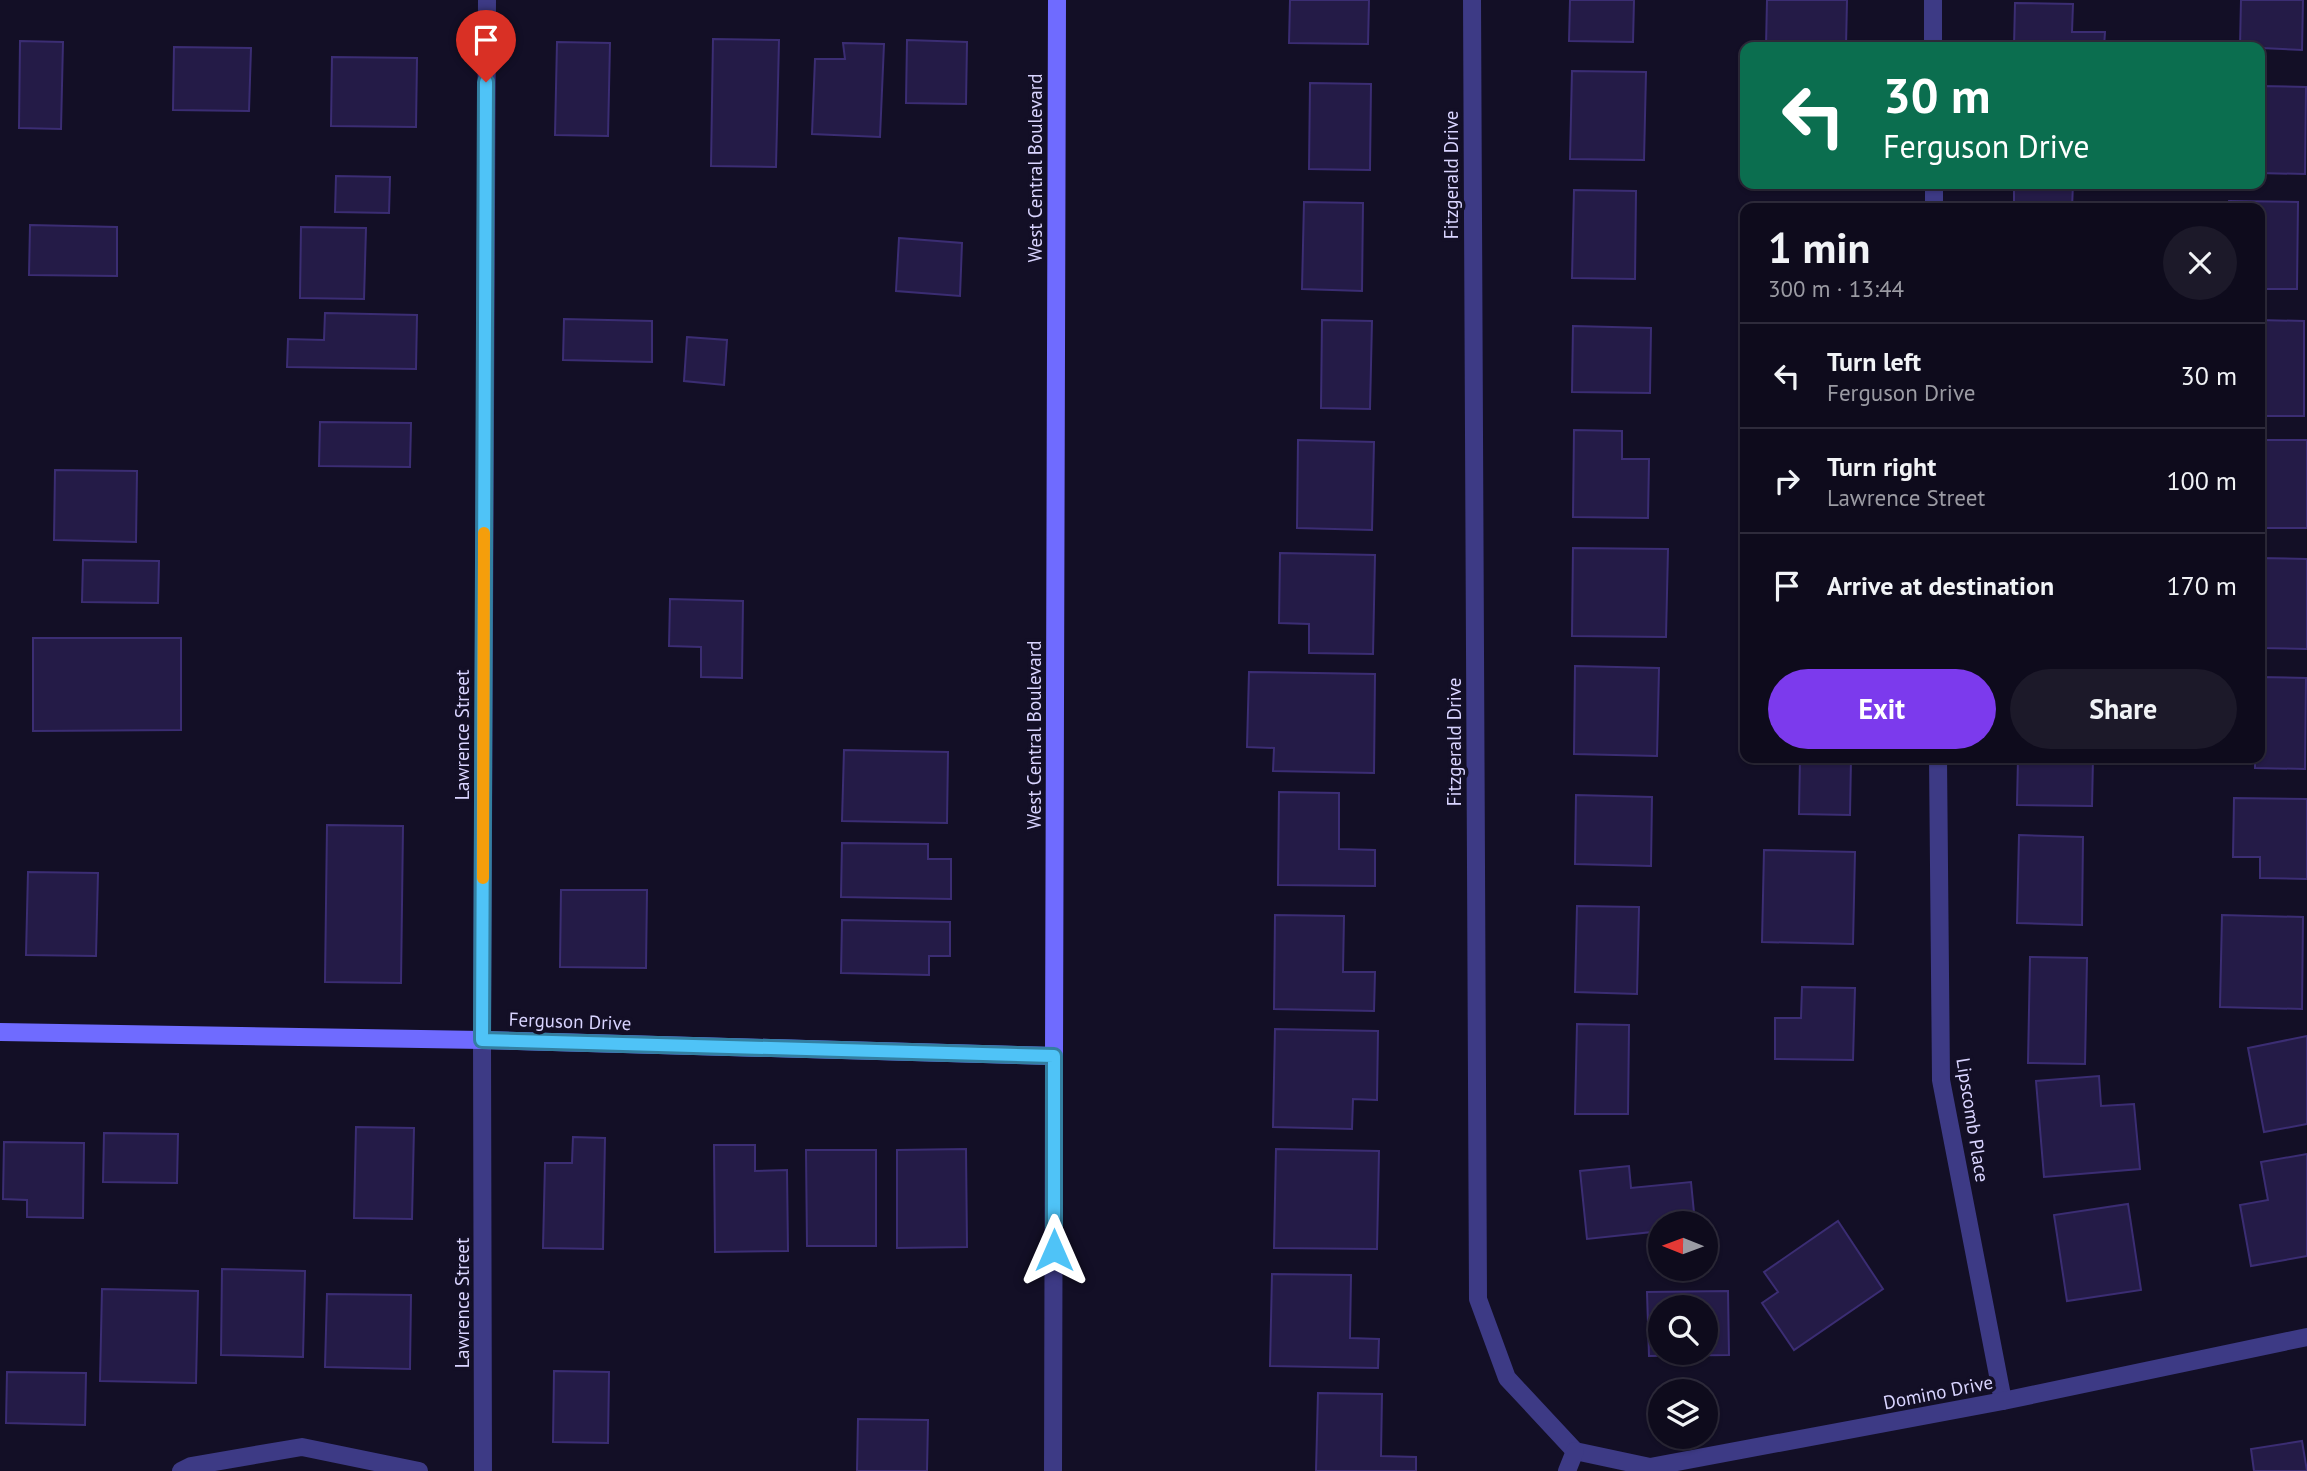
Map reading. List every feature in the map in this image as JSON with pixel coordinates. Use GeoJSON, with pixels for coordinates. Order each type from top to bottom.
{"type":"FeatureCollection","features":[{"type":"Feature","properties":{"kind":"street","name":"Lawrence Street"},"geometry":{"type":"LineString","coordinates":[[483,1471],[482,1040],[487,0]]}},
{"type":"Feature","properties":{"kind":"street","name":"West Central Boulevard"},"geometry":{"type":"LineString","coordinates":[[1054,1471],[1057,0]]}},
{"type":"Feature","properties":{"kind":"street","name":"Fitzgerald Drive"},"geometry":{"type":"LineString","coordinates":[[1472,0],[1478,1299],[1507,1378],[1575,1451]]}},
{"type":"Feature","properties":{"kind":"street"},"geometry":{"type":"LineString","coordinates":[[1933,0],[1933,42]]}},
{"type":"Feature","properties":{"kind":"street","name":"Lipscomb Place"},"geometry":{"type":"LineString","coordinates":[[1938,763],[1941,1080],[2003,1401]]}},
{"type":"Feature","properties":{"kind":"street","name":"Ferguson Drive"},"geometry":{"type":"LineString","coordinates":[[0,1032],[482,1040],[1054,1056]]}},
{"type":"Feature","properties":{"kind":"street","name":"Domino Drive"},"geometry":{"type":"LineString","coordinates":[[1575,1451],[1650,1467],[2003,1401],[2307,1337]]}},
{"type":"Feature","properties":{"kind":"street"},"geometry":{"type":"LineString","coordinates":[[181,1471],[191,1466],[302,1447],[419,1471]]}},
{"type":"Feature","properties":{"kind":"street"},"geometry":{"type":"LineString","coordinates":[[1567,1471],[1575,1451]]}},
{"type":"Feature","properties":{"kind":"building"},"geometry":{"type":"Polygon","coordinates":[[[1290,0],[1369,0],[1368,44],[1289,43],[1290,0]]]}},
{"type":"Feature","properties":{"kind":"building"},"geometry":{"type":"Polygon","coordinates":[[[1570,0],[1634,0],[1633,42],[1569,41],[1570,0]]]}},
{"type":"Feature","properties":{"kind":"building"},"geometry":{"type":"Polygon","coordinates":[[[1767,0],[1847,0],[1846,42],[1766,42],[1767,0]]]}},
{"type":"Feature","properties":{"kind":"building"},"geometry":{"type":"Polygon","coordinates":[[[2241,0],[2303,0],[2302,50],[2265,48],[2265,42],[2240,42],[2241,0]]]}},
{"type":"Feature","properties":{"kind":"building"},"geometry":{"type":"Polygon","coordinates":[[[2015,3],[2073,4],[2072,32],[2105,32],[2104,42],[2014,42],[2015,3]]]}},
{"type":"Feature","properties":{"kind":"building"},"geometry":{"type":"Polygon","coordinates":[[[713,39],[779,40],[776,167],[711,166],[713,39]]]}},
{"type":"Feature","properties":{"kind":"building"},"geometry":{"type":"Polygon","coordinates":[[[907,40],[967,42],[966,104],[906,103],[907,40]]]}},
{"type":"Feature","properties":{"kind":"building"},"geometry":{"type":"Polygon","coordinates":[[[20,41],[63,42],[61,129],[19,128],[20,41]]]}},
{"type":"Feature","properties":{"kind":"building"},"geometry":{"type":"Polygon","coordinates":[[[557,42],[610,43],[608,136],[555,135],[557,42]]]}},
{"type":"Feature","properties":{"kind":"building"},"geometry":{"type":"Polygon","coordinates":[[[843,43],[884,44],[880,137],[812,134],[815,59],[845,59],[843,43]]]}},
{"type":"Feature","properties":{"kind":"building"},"geometry":{"type":"Polygon","coordinates":[[[174,47],[251,48],[249,111],[173,110],[174,47]]]}},
{"type":"Feature","properties":{"kind":"building"},"geometry":{"type":"Polygon","coordinates":[[[332,57],[417,58],[416,127],[331,126],[332,57]]]}},
{"type":"Feature","properties":{"kind":"building"},"geometry":{"type":"Polygon","coordinates":[[[1572,71],[1646,72],[1644,160],[1570,159],[1572,71]]]}},
{"type":"Feature","properties":{"kind":"building"},"geometry":{"type":"Polygon","coordinates":[[[1310,83],[1371,84],[1370,170],[1309,169],[1310,83]]]}},
{"type":"Feature","properties":{"kind":"building"},"geometry":{"type":"Polygon","coordinates":[[[2265,86],[2306,87],[2305,174],[2265,173],[2265,86]]]}},
{"type":"Feature","properties":{"kind":"building"},"geometry":{"type":"Polygon","coordinates":[[[336,176],[390,177],[389,213],[335,212],[336,176]]]}},
{"type":"Feature","properties":{"kind":"building"},"geometry":{"type":"Polygon","coordinates":[[[2014,189],[2073,189],[2072,203],[2014,203],[2014,189]]]}},
{"type":"Feature","properties":{"kind":"building"},"geometry":{"type":"Polygon","coordinates":[[[1574,190],[1636,191],[1635,279],[1572,278],[1574,190]]]}},
{"type":"Feature","properties":{"kind":"building"},"geometry":{"type":"Polygon","coordinates":[[[1304,202],[1363,203],[1362,291],[1302,289],[1304,202]]]}},
{"type":"Feature","properties":{"kind":"building"},"geometry":{"type":"Polygon","coordinates":[[[2298,202],[2297,289],[2265,289],[2265,203],[2229,203],[2298,202]]]}},
{"type":"Feature","properties":{"kind":"building"},"geometry":{"type":"Polygon","coordinates":[[[30,225],[117,227],[117,276],[29,275],[30,225]]]}},
{"type":"Feature","properties":{"kind":"building"},"geometry":{"type":"Polygon","coordinates":[[[301,227],[366,228],[364,299],[300,298],[301,227]]]}},
{"type":"Feature","properties":{"kind":"building"},"geometry":{"type":"Polygon","coordinates":[[[899,238],[962,243],[960,296],[896,291],[899,238]]]}},
{"type":"Feature","properties":{"kind":"building"},"geometry":{"type":"Polygon","coordinates":[[[325,313],[417,315],[416,369],[287,367],[288,339],[324,340],[325,313]]]}},
{"type":"Feature","properties":{"kind":"building"},"geometry":{"type":"Polygon","coordinates":[[[564,319],[652,321],[652,362],[563,360],[564,319]]]}},
{"type":"Feature","properties":{"kind":"building"},"geometry":{"type":"Polygon","coordinates":[[[1322,320],[1372,321],[1370,409],[1321,408],[1322,320]]]}},
{"type":"Feature","properties":{"kind":"building"},"geometry":{"type":"Polygon","coordinates":[[[2265,320],[2304,321],[2304,416],[2265,416],[2265,320]]]}},
{"type":"Feature","properties":{"kind":"building"},"geometry":{"type":"Polygon","coordinates":[[[1573,326],[1651,328],[1650,393],[1572,392],[1573,326]]]}},
{"type":"Feature","properties":{"kind":"building"},"geometry":{"type":"Polygon","coordinates":[[[687,337],[727,340],[724,385],[684,381],[687,337]]]}},
{"type":"Feature","properties":{"kind":"building"},"geometry":{"type":"Polygon","coordinates":[[[320,422],[411,423],[410,467],[319,466],[320,422]]]}},
{"type":"Feature","properties":{"kind":"building"},"geometry":{"type":"Polygon","coordinates":[[[1574,430],[1622,431],[1622,459],[1649,459],[1648,518],[1573,517],[1574,430]]]}},
{"type":"Feature","properties":{"kind":"building"},"geometry":{"type":"Polygon","coordinates":[[[1298,440],[1374,442],[1372,530],[1297,528],[1298,440]]]}},
{"type":"Feature","properties":{"kind":"building"},"geometry":{"type":"Polygon","coordinates":[[[2265,440],[2307,440],[2307,528],[2265,528],[2265,440]]]}},
{"type":"Feature","properties":{"kind":"building"},"geometry":{"type":"Polygon","coordinates":[[[55,470],[137,471],[136,542],[54,540],[55,470]]]}},
{"type":"Feature","properties":{"kind":"building"},"geometry":{"type":"Polygon","coordinates":[[[1573,548],[1668,549],[1666,637],[1572,636],[1573,548]]]}},
{"type":"Feature","properties":{"kind":"building"},"geometry":{"type":"Polygon","coordinates":[[[1280,553],[1375,555],[1373,654],[1309,653],[1309,624],[1279,623],[1280,553]]]}},
{"type":"Feature","properties":{"kind":"building"},"geometry":{"type":"Polygon","coordinates":[[[2265,558],[2307,559],[2307,649],[2265,648],[2265,558]]]}},
{"type":"Feature","properties":{"kind":"building"},"geometry":{"type":"Polygon","coordinates":[[[83,560],[159,561],[158,603],[82,602],[83,560]]]}},
{"type":"Feature","properties":{"kind":"building"},"geometry":{"type":"Polygon","coordinates":[[[670,599],[743,601],[742,678],[701,677],[701,647],[669,646],[670,599]]]}},
{"type":"Feature","properties":{"kind":"building"},"geometry":{"type":"Polygon","coordinates":[[[33,638],[181,638],[181,730],[33,731],[33,638]]]}},
{"type":"Feature","properties":{"kind":"building"},"geometry":{"type":"Polygon","coordinates":[[[1575,666],[1659,668],[1657,756],[1574,754],[1575,666]]]}},
{"type":"Feature","properties":{"kind":"building"},"geometry":{"type":"Polygon","coordinates":[[[1249,672],[1375,674],[1374,773],[1273,771],[1274,748],[1247,747],[1249,672]]]}},
{"type":"Feature","properties":{"kind":"building"},"geometry":{"type":"Polygon","coordinates":[[[2265,677],[2306,678],[2305,769],[2255,768],[2255,763],[2265,763],[2265,677]]]}},
{"type":"Feature","properties":{"kind":"building"},"geometry":{"type":"Polygon","coordinates":[[[844,750],[948,752],[947,823],[842,821],[844,750]]]}},
{"type":"Feature","properties":{"kind":"building"},"geometry":{"type":"Polygon","coordinates":[[[1800,763],[1851,763],[1850,815],[1799,814],[1800,763]]]}},
{"type":"Feature","properties":{"kind":"building"},"geometry":{"type":"Polygon","coordinates":[[[2018,763],[2093,763],[2092,806],[2017,805],[2018,763]]]}},
{"type":"Feature","properties":{"kind":"building"},"geometry":{"type":"Polygon","coordinates":[[[1279,792],[1339,793],[1339,849],[1375,850],[1375,886],[1278,885],[1279,792]]]}},
{"type":"Feature","properties":{"kind":"building"},"geometry":{"type":"Polygon","coordinates":[[[1576,795],[1652,797],[1651,866],[1575,864],[1576,795]]]}},
{"type":"Feature","properties":{"kind":"building"},"geometry":{"type":"Polygon","coordinates":[[[2234,798],[2307,799],[2307,879],[2260,878],[2260,857],[2233,857],[2234,798]]]}},
{"type":"Feature","properties":{"kind":"building"},"geometry":{"type":"Polygon","coordinates":[[[327,825],[403,826],[401,983],[325,982],[327,825]]]}},
{"type":"Feature","properties":{"kind":"building"},"geometry":{"type":"Polygon","coordinates":[[[2019,835],[2083,837],[2082,925],[2017,923],[2019,835]]]}},
{"type":"Feature","properties":{"kind":"building"},"geometry":{"type":"Polygon","coordinates":[[[842,843],[928,844],[928,859],[951,859],[951,899],[841,897],[842,843]]]}},
{"type":"Feature","properties":{"kind":"building"},"geometry":{"type":"Polygon","coordinates":[[[1764,850],[1855,852],[1853,944],[1762,942],[1764,850]]]}},
{"type":"Feature","properties":{"kind":"building"},"geometry":{"type":"Polygon","coordinates":[[[28,872],[98,873],[96,956],[26,955],[28,872]]]}},
{"type":"Feature","properties":{"kind":"building"},"geometry":{"type":"Polygon","coordinates":[[[561,890],[647,890],[646,968],[560,967],[561,890]]]}},
{"type":"Feature","properties":{"kind":"building"},"geometry":{"type":"Polygon","coordinates":[[[1577,906],[1639,907],[1637,994],[1575,992],[1577,906]]]}},
{"type":"Feature","properties":{"kind":"building"},"geometry":{"type":"Polygon","coordinates":[[[1275,915],[1344,916],[1343,972],[1375,972],[1374,1011],[1274,1009],[1275,915]]]}},
{"type":"Feature","properties":{"kind":"building"},"geometry":{"type":"Polygon","coordinates":[[[2222,915],[2303,917],[2302,1009],[2220,1007],[2222,915]]]}},
{"type":"Feature","properties":{"kind":"building"},"geometry":{"type":"Polygon","coordinates":[[[842,920],[950,922],[950,956],[929,956],[929,975],[841,973],[842,920]]]}},
{"type":"Feature","properties":{"kind":"building"},"geometry":{"type":"Polygon","coordinates":[[[2030,957],[2087,958],[2085,1064],[2028,1063],[2030,957]]]}},
{"type":"Feature","properties":{"kind":"building"},"geometry":{"type":"Polygon","coordinates":[[[1802,987],[1855,988],[1853,1060],[1775,1059],[1775,1018],[1801,1018],[1802,987]]]}},
{"type":"Feature","properties":{"kind":"building"},"geometry":{"type":"Polygon","coordinates":[[[1577,1024],[1629,1025],[1628,1114],[1575,1114],[1577,1024]]]}},
{"type":"Feature","properties":{"kind":"building"},"geometry":{"type":"Polygon","coordinates":[[[1275,1029],[1378,1031],[1377,1100],[1353,1099],[1352,1129],[1273,1127],[1275,1029]]]}},
{"type":"Feature","properties":{"kind":"building"},"geometry":{"type":"Polygon","coordinates":[[[2307,1036],[2307,1124],[2264,1132],[2248,1048],[2307,1036]]]}},
{"type":"Feature","properties":{"kind":"building"},"geometry":{"type":"Polygon","coordinates":[[[2099,1076],[2101,1106],[2134,1104],[2140,1169],[2044,1177],[2036,1081],[2099,1076]]]}},
{"type":"Feature","properties":{"kind":"building"},"geometry":{"type":"Polygon","coordinates":[[[356,1127],[414,1128],[412,1219],[354,1218],[356,1127]]]}},
{"type":"Feature","properties":{"kind":"building"},"geometry":{"type":"Polygon","coordinates":[[[104,1133],[178,1134],[177,1183],[103,1182],[104,1133]]]}},
{"type":"Feature","properties":{"kind":"building"},"geometry":{"type":"Polygon","coordinates":[[[573,1137],[605,1138],[603,1249],[543,1248],[545,1163],[572,1163],[573,1137]]]}},
{"type":"Feature","properties":{"kind":"building"},"geometry":{"type":"Polygon","coordinates":[[[4,1142],[84,1143],[83,1218],[27,1217],[27,1200],[3,1199],[4,1142]]]}},
{"type":"Feature","properties":{"kind":"building"},"geometry":{"type":"Polygon","coordinates":[[[714,1145],[755,1145],[755,1171],[787,1170],[788,1251],[715,1252],[714,1145]]]}},
{"type":"Feature","properties":{"kind":"building"},"geometry":{"type":"Polygon","coordinates":[[[966,1149],[967,1247],[897,1248],[897,1150],[966,1149]]]}},
{"type":"Feature","properties":{"kind":"building"},"geometry":{"type":"Polygon","coordinates":[[[1276,1149],[1379,1151],[1377,1249],[1274,1248],[1276,1149]]]}},
{"type":"Feature","properties":{"kind":"building"},"geometry":{"type":"Polygon","coordinates":[[[806,1150],[876,1150],[876,1246],[807,1246],[806,1150]]]}},
{"type":"Feature","properties":{"kind":"building"},"geometry":{"type":"Polygon","coordinates":[[[2307,1154],[2307,1256],[2251,1266],[2240,1205],[2268,1200],[2261,1162],[2307,1154]]]}},
{"type":"Feature","properties":{"kind":"building"},"geometry":{"type":"Polygon","coordinates":[[[1629,1166],[1631,1188],[1691,1182],[1694,1211],[1648,1211],[1648,1232],[1587,1239],[1580,1171],[1629,1166]]]}},
{"type":"Feature","properties":{"kind":"building"},"geometry":{"type":"Polygon","coordinates":[[[2128,1204],[2141,1290],[2067,1301],[2054,1215],[2128,1204]]]}},
{"type":"Feature","properties":{"kind":"building"},"geometry":{"type":"Polygon","coordinates":[[[1838,1221],[1883,1289],[1794,1350],[1762,1303],[1778,1292],[1764,1272],[1838,1221]]]}},
{"type":"Feature","properties":{"kind":"building"},"geometry":{"type":"Polygon","coordinates":[[[222,1269],[305,1271],[303,1357],[221,1355],[222,1269]]]}},
{"type":"Feature","properties":{"kind":"building"},"geometry":{"type":"Polygon","coordinates":[[[1272,1274],[1351,1275],[1350,1338],[1379,1339],[1378,1368],[1270,1366],[1272,1274]]]}},
{"type":"Feature","properties":{"kind":"building"},"geometry":{"type":"Polygon","coordinates":[[[102,1289],[198,1291],[196,1383],[100,1381],[102,1289]]]}},
{"type":"Feature","properties":{"kind":"building"},"geometry":{"type":"Polygon","coordinates":[[[1728,1291],[1729,1355],[1718,1355],[1718,1295],[1648,1295],[1648,1324],[1647,1292],[1728,1291]]]}},
{"type":"Feature","properties":{"kind":"building"},"geometry":{"type":"Polygon","coordinates":[[[327,1294],[411,1295],[410,1369],[325,1367],[327,1294]]]}},
{"type":"Feature","properties":{"kind":"building"},"geometry":{"type":"Polygon","coordinates":[[[554,1371],[609,1372],[608,1443],[553,1442],[554,1371]]]}},
{"type":"Feature","properties":{"kind":"building"},"geometry":{"type":"Polygon","coordinates":[[[7,1372],[86,1373],[85,1425],[6,1423],[7,1372]]]}},
{"type":"Feature","properties":{"kind":"building"},"geometry":{"type":"Polygon","coordinates":[[[1318,1393],[1382,1394],[1381,1456],[1416,1457],[1416,1471],[1316,1471],[1318,1393]]]}},
{"type":"Feature","properties":{"kind":"building"},"geometry":{"type":"Polygon","coordinates":[[[858,1419],[928,1420],[927,1471],[857,1471],[858,1419]]]}},
{"type":"Feature","properties":{"kind":"building"},"geometry":{"type":"Polygon","coordinates":[[[2302,1441],[2307,1471],[2254,1471],[2251,1449],[2302,1441]]]}},
{"type":"Feature","properties":{"kind":"slow traffic"},"geometry":{"type":"LineString","coordinates":[[483,878],[484,533]]}},
{"type":"Feature","properties":{"kind":"route"},"geometry":{"type":"LineString","coordinates":[[486,82],[482,1040],[1054,1056],[1054,1250]]}}]}
